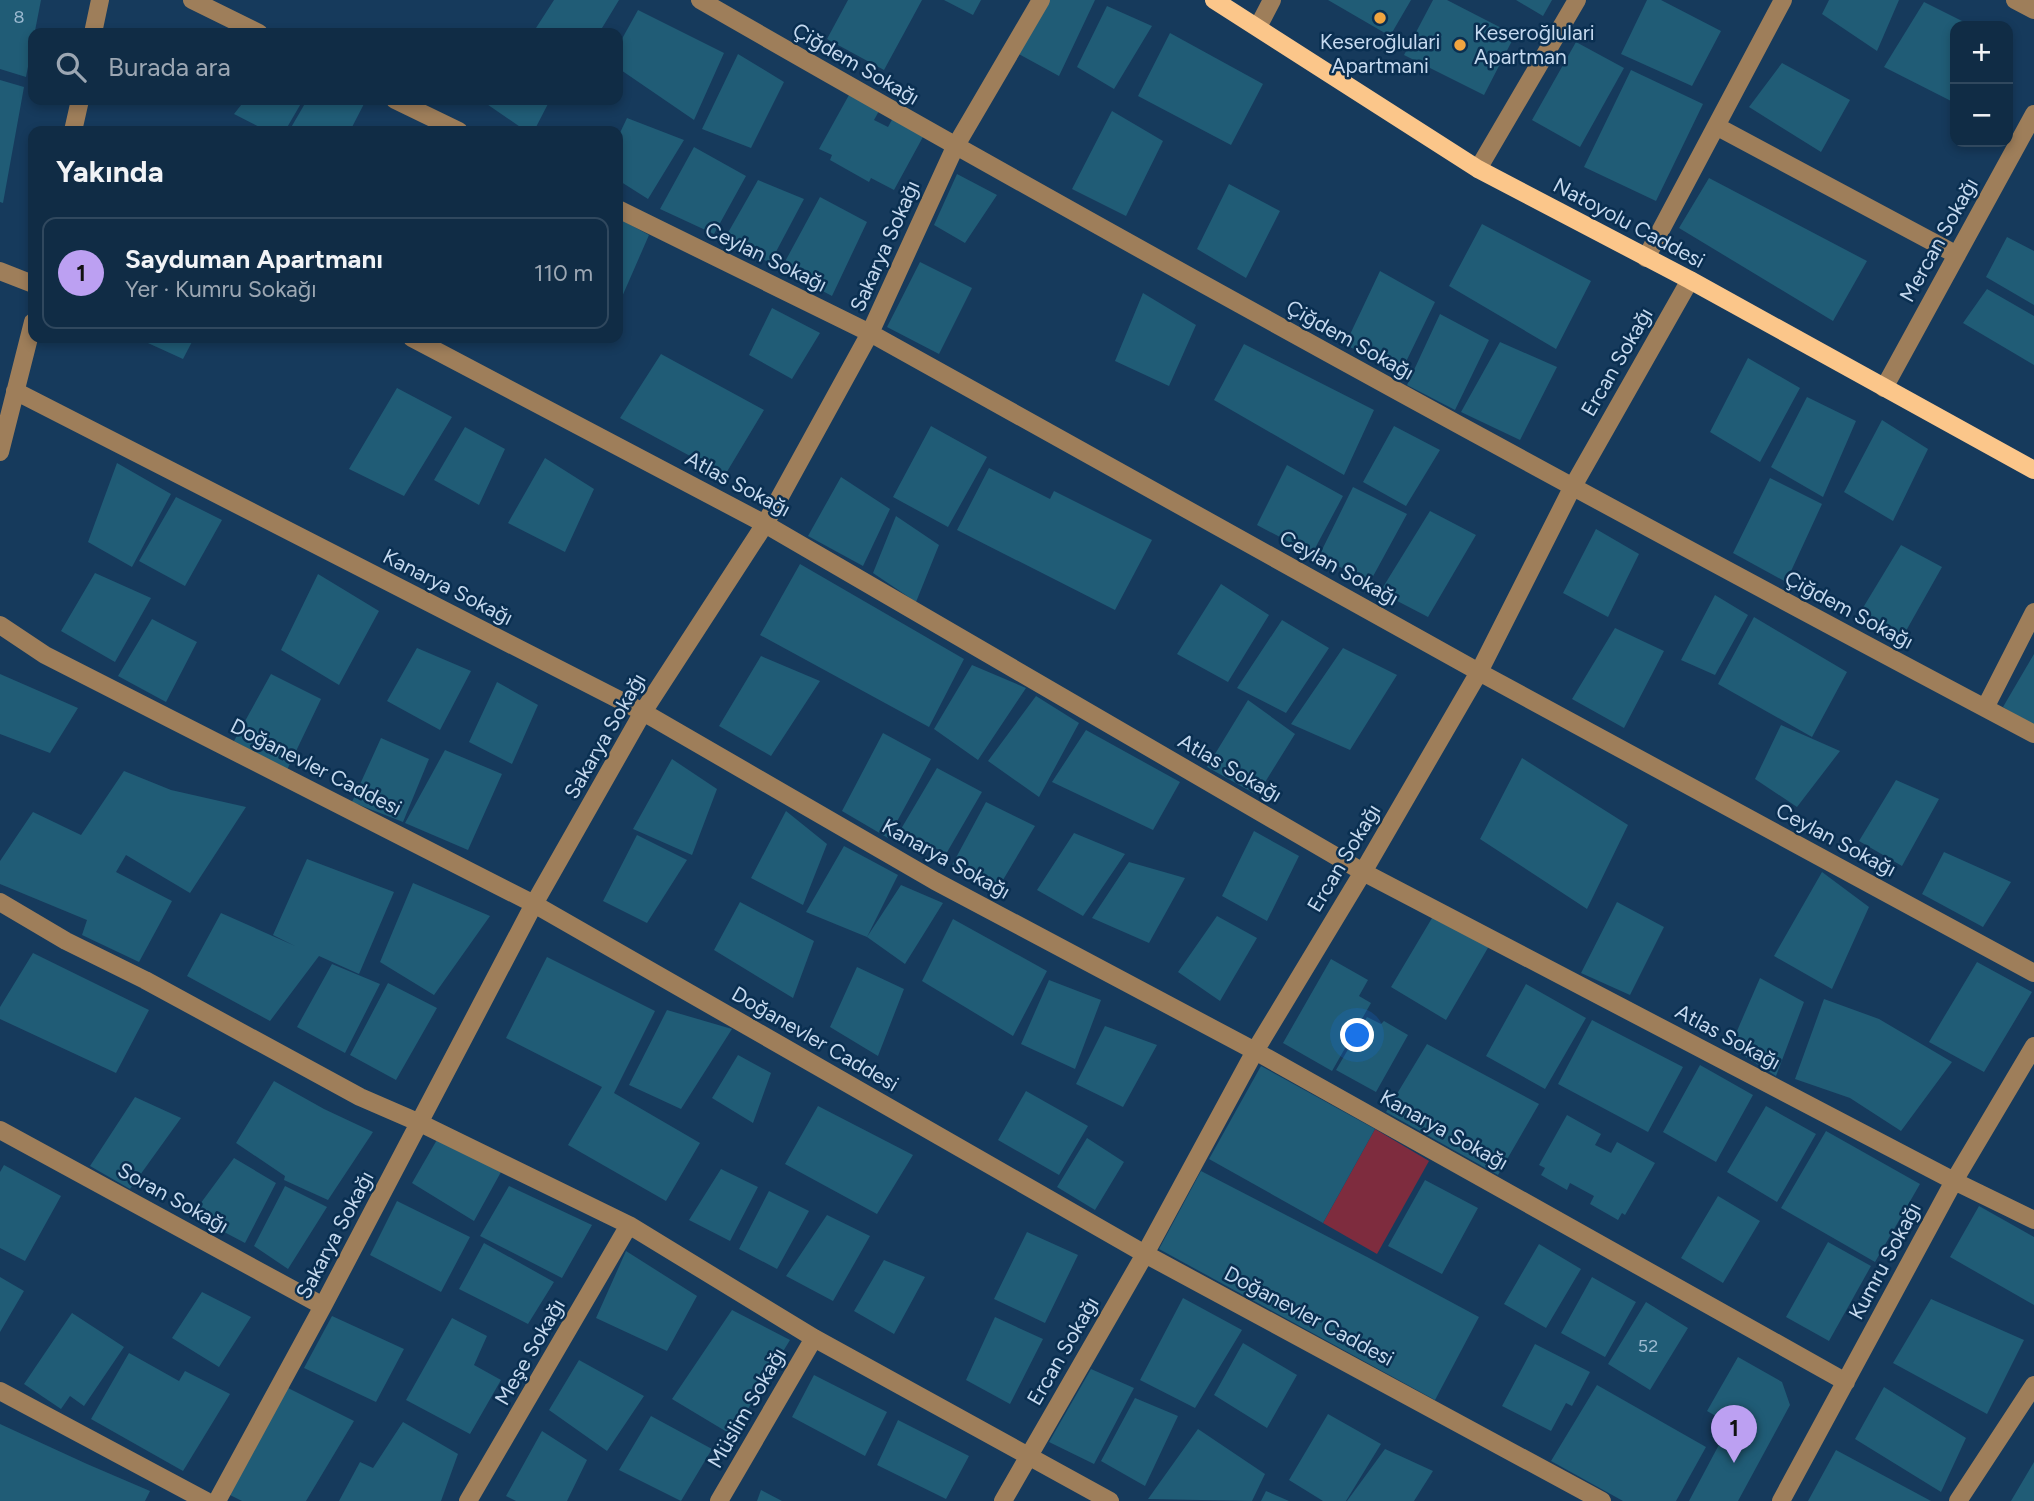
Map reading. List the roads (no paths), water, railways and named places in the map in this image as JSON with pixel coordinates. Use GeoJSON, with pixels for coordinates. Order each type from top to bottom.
{"type":"FeatureCollection","features":[{"type":"Feature","properties":{"kind":"main road","name":"Natoyolu Caddesi"},"geometry":{"type":"LineString","coordinates":[[1214,0],[1478,169],[1689,280],[2034,470]]}},
{"type":"Feature","properties":{"kind":"street"},"geometry":{"type":"LineString","coordinates":[[94,28],[100,0]]}},
{"type":"Feature","properties":{"kind":"street"},"geometry":{"type":"LineString","coordinates":[[192,0],[250,28]]}},
{"type":"Feature","properties":{"kind":"street","name":"Çiğdem Sokağı"},"geometry":{"type":"LineString","coordinates":[[699,0],[955,147],[1572,488],[2034,734]]}},
{"type":"Feature","properties":{"kind":"street","name":"Sakarya Sokağı"},"geometry":{"type":"LineString","coordinates":[[217,1501],[323,1306],[534,904],[643,712],[765,524],[870,333],[955,147],[1041,0]]}},
{"type":"Feature","properties":{"kind":"street"},"geometry":{"type":"LineString","coordinates":[[1258,27],[1272,0]]}},
{"type":"Feature","properties":{"kind":"street"},"geometry":{"type":"LineString","coordinates":[[1478,169],[1577,0]]}},
{"type":"Feature","properties":{"kind":"street"},"geometry":{"type":"LineString","coordinates":[[1646,258],[1783,0]]}},
{"type":"Feature","properties":{"kind":"street"},"geometry":{"type":"LineString","coordinates":[[2015,0],[2034,10]]}},
{"type":"Feature","properties":{"kind":"street"},"geometry":{"type":"LineString","coordinates":[[74,126],[79,105]]}},
{"type":"Feature","properties":{"kind":"street"},"geometry":{"type":"LineString","coordinates":[[405,105],[449,126]]}},
{"type":"Feature","properties":{"kind":"street","name":"Mercan Sokağı"},"geometry":{"type":"LineString","coordinates":[[1884,388],[2034,114]]}},
{"type":"Feature","properties":{"kind":"street"},"geometry":{"type":"LineString","coordinates":[[1716,126],[1957,255]]}},
{"type":"Feature","properties":{"kind":"street","name":"Ceylan Sokağı"},"geometry":{"type":"LineString","coordinates":[[623,211],[870,333],[1479,672],[2034,973]]}},
{"type":"Feature","properties":{"kind":"street"},"geometry":{"type":"LineString","coordinates":[[0,271],[28,282]]}},
{"type":"Feature","properties":{"kind":"street","name":"Ercan Sokağı"},"geometry":{"type":"LineString","coordinates":[[1003,1501],[1145,1254],[1255,1051],[1479,672],[1572,488],[1689,280]]}},
{"type":"Feature","properties":{"kind":"street"},"geometry":{"type":"LineString","coordinates":[[0,452],[28,340]]}},
{"type":"Feature","properties":{"kind":"street","name":"Atlas Sokağı"},"geometry":{"type":"LineString","coordinates":[[421,343],[765,524],[1363,872],[1954,1181],[2034,1220]]}},
{"type":"Feature","properties":{"kind":"street","name":"Kanarya Sokağı"},"geometry":{"type":"LineString","coordinates":[[15,391],[643,712],[935,881],[1255,1051],[1846,1382]]}},
{"type":"Feature","properties":{"kind":"street"},"geometry":{"type":"LineString","coordinates":[[1985,708],[2034,612]]}},
{"type":"Feature","properties":{"kind":"street","name":"Doğanevler Caddesi"},"geometry":{"type":"LineString","coordinates":[[0,625],[45,655],[534,904],[1145,1254],[1602,1501]]}},
{"type":"Feature","properties":{"kind":"street"},"geometry":{"type":"LineString","coordinates":[[0,902],[66,941],[145,980],[360,1097],[420,1123],[629,1225],[814,1338],[1110,1501]]}},
{"type":"Feature","properties":{"kind":"street","name":"Kumru Sokağı"},"geometry":{"type":"LineString","coordinates":[[1781,1501],[1954,1181],[2034,1046]]}},
{"type":"Feature","properties":{"kind":"street","name":"Soran Sokağı"},"geometry":{"type":"LineString","coordinates":[[0,1130],[323,1306]]}},
{"type":"Feature","properties":{"kind":"street","name":"Meşe Sokağı"},"geometry":{"type":"LineString","coordinates":[[468,1501],[629,1225]]}},
{"type":"Feature","properties":{"kind":"street","name":"Müslim Sokağı"},"geometry":{"type":"LineString","coordinates":[[719,1501],[814,1338]]}},
{"type":"Feature","properties":{"kind":"street"},"geometry":{"type":"LineString","coordinates":[[1958,1501],[2034,1385]]}},
{"type":"Feature","properties":{"kind":"street"},"geometry":{"type":"LineString","coordinates":[[0,1391],[206,1501]]}},
{"type":"Feature","properties":{"kind":"place","name":"Keseroğlulari Apartmani"},"geometry":{"type":"Point","coordinates":[1380,18]}},
{"type":"Feature","properties":{"kind":"place","name":"Keseroğlulari Apartman"},"geometry":{"type":"Point","coordinates":[1460,45]}},
{"type":"Feature","properties":{"kind":"place","name":"Sayduman Apartmanı"},"geometry":{"type":"Point","coordinates":[1734,1463]}}]}
